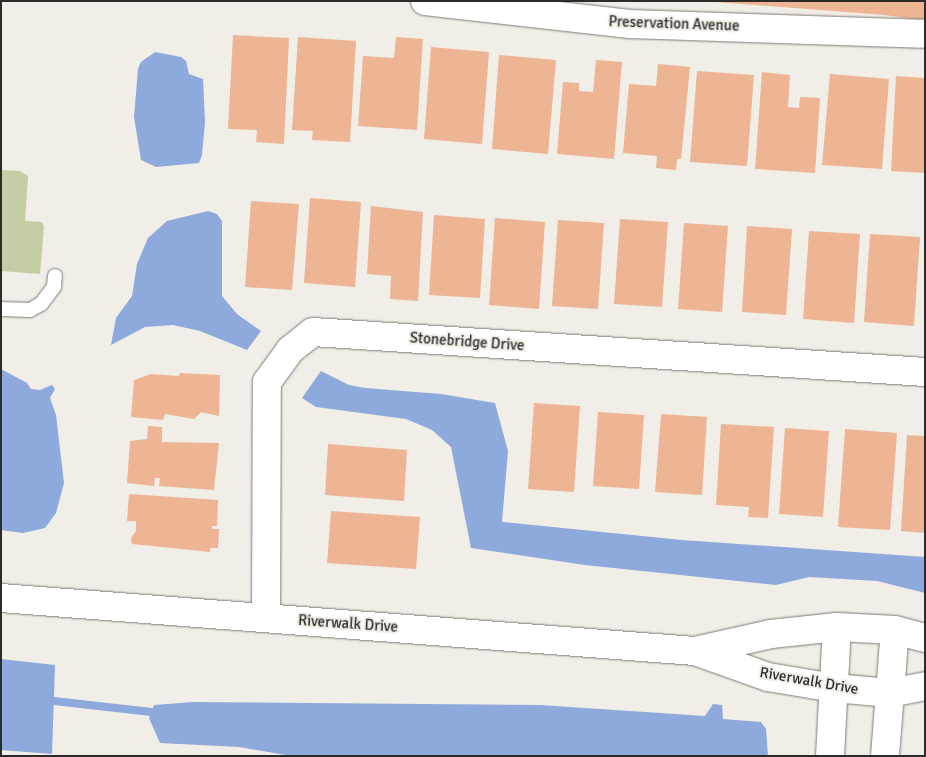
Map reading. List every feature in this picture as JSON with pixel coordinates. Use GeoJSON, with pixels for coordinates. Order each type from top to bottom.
{"type":"FeatureCollection","features":[{"type":"Feature","properties":{"kind":"street","name":"Preservation Avenue"},"geometry":{"type":"LineString","coordinates":[[425,1],[630,24],[925,34]]}},
{"type":"Feature","properties":{"kind":"street","name":"Stonebridge Drive"},"geometry":{"type":"LineString","coordinates":[[266,618],[267,382],[290,350],[313,332],[925,372]]}},
{"type":"Feature","properties":{"kind":"street","name":"Riverwalk Drive"},"geometry":{"type":"LineString","coordinates":[[1,598],[695,651],[768,677],[834,688],[890,693],[925,686]]}},
{"type":"Feature","properties":{"kind":"street","name":"Riverwalk Drive"},"geometry":{"type":"LineString","coordinates":[[695,651],[771,634],[837,627],[896,630],[925,638]]}},
{"type":"Feature","properties":{"kind":"street"},"geometry":{"type":"LineString","coordinates":[[830,756],[837,627]]}},
{"type":"Feature","properties":{"kind":"street"},"geometry":{"type":"LineString","coordinates":[[884,756],[896,630]]}},
{"type":"Feature","properties":{"kind":"lane"},"geometry":{"type":"LineString","coordinates":[[1,309],[30,310],[42,304],[54,287],[55,276]]}},
{"type":"Feature","properties":{"kind":"green space"},"geometry":{"type":"Polygon","coordinates":[[[1,170],[20,171],[28,176],[25,221],[42,222],[44,227],[40,274],[1,271],[1,170]]]}},
{"type":"Feature","properties":{"kind":"water"},"geometry":{"type":"Polygon","coordinates":[[[155,52],[181,57],[186,61],[189,74],[203,79],[205,123],[202,155],[199,163],[156,167],[141,160],[134,117],[138,69],[141,62],[155,52]]]}},
{"type":"Feature","properties":{"kind":"water"},"geometry":{"type":"Polygon","coordinates":[[[208,211],[217,214],[222,221],[222,296],[237,314],[261,331],[247,350],[200,331],[173,325],[145,327],[111,345],[116,318],[132,296],[137,264],[148,238],[167,221],[208,211]]]}},
{"type":"Feature","properties":{"kind":"water"},"geometry":{"type":"Polygon","coordinates":[[[1,369],[27,383],[31,389],[40,390],[52,385],[55,389],[50,398],[56,415],[64,483],[56,513],[45,528],[23,533],[1,530],[1,369]]]}},
{"type":"Feature","properties":{"kind":"water"},"geometry":{"type":"Polygon","coordinates":[[[321,371],[349,385],[365,388],[441,394],[495,403],[508,451],[502,522],[682,540],[925,557],[925,593],[877,581],[809,577],[776,585],[585,565],[471,548],[451,447],[432,430],[406,419],[316,407],[302,398],[321,371]]]}},
{"type":"Feature","properties":{"kind":"water"},"geometry":{"type":"Polygon","coordinates":[[[1,659],[55,665],[52,754],[1,750],[1,659]]]}},
{"type":"Feature","properties":{"kind":"water"},"geometry":{"type":"Polygon","coordinates":[[[193,702],[540,705],[705,716],[713,704],[722,705],[723,719],[761,722],[766,729],[768,756],[291,756],[239,747],[160,743],[149,718],[154,705],[193,702]]]}},
{"type":"Feature","properties":{"kind":"building"},"geometry":{"type":"Polygon","coordinates":[[[702,1],[925,1],[925,21],[885,15],[702,1]]]}},
{"type":"Feature","properties":{"kind":"building"},"geometry":{"type":"Polygon","coordinates":[[[233,35],[289,38],[284,144],[256,142],[257,130],[228,129],[233,35]]]}},
{"type":"Feature","properties":{"kind":"building"},"geometry":{"type":"Polygon","coordinates":[[[298,37],[356,41],[350,142],[312,140],[313,131],[292,130],[298,37]]]}},
{"type":"Feature","properties":{"kind":"building"},"geometry":{"type":"Polygon","coordinates":[[[396,37],[423,39],[417,130],[358,126],[363,56],[394,58],[396,37]]]}},
{"type":"Feature","properties":{"kind":"building"},"geometry":{"type":"Polygon","coordinates":[[[431,47],[489,52],[482,144],[424,139],[431,47]]]}},
{"type":"Feature","properties":{"kind":"building"},"geometry":{"type":"Polygon","coordinates":[[[499,55],[556,60],[548,154],[492,149],[499,55]]]}},
{"type":"Feature","properties":{"kind":"building"},"geometry":{"type":"Polygon","coordinates":[[[596,60],[622,62],[614,159],[557,154],[563,82],[579,83],[579,91],[593,92],[596,60]]]}},
{"type":"Feature","properties":{"kind":"building"},"geometry":{"type":"Polygon","coordinates":[[[658,64],[690,67],[681,159],[677,159],[676,170],[656,168],[657,156],[623,153],[629,84],[656,86],[658,64]]]}},
{"type":"Feature","properties":{"kind":"building"},"geometry":{"type":"Polygon","coordinates":[[[697,71],[754,75],[747,166],[690,162],[697,71]]]}},
{"type":"Feature","properties":{"kind":"building"},"geometry":{"type":"Polygon","coordinates":[[[762,72],[790,75],[788,107],[799,108],[800,97],[820,98],[815,173],[755,169],[762,72]]]}},
{"type":"Feature","properties":{"kind":"building"},"geometry":{"type":"Polygon","coordinates":[[[830,74],[889,79],[882,169],[822,165],[830,74]]]}},
{"type":"Feature","properties":{"kind":"building"},"geometry":{"type":"Polygon","coordinates":[[[896,76],[925,78],[925,173],[891,171],[896,76]]]}},
{"type":"Feature","properties":{"kind":"building"},"geometry":{"type":"Polygon","coordinates":[[[310,198],[361,202],[355,287],[304,283],[310,198]]]}},
{"type":"Feature","properties":{"kind":"building"},"geometry":{"type":"Polygon","coordinates":[[[251,201],[299,204],[292,290],[245,287],[251,201]]]}},
{"type":"Feature","properties":{"kind":"building"},"geometry":{"type":"Polygon","coordinates":[[[371,206],[423,212],[418,301],[390,299],[391,276],[367,274],[371,206]]]}},
{"type":"Feature","properties":{"kind":"building"},"geometry":{"type":"Polygon","coordinates":[[[434,215],[485,219],[480,298],[429,295],[434,215]]]}},
{"type":"Feature","properties":{"kind":"building"},"geometry":{"type":"Polygon","coordinates":[[[495,218],[545,222],[539,309],[489,305],[495,218]]]}},
{"type":"Feature","properties":{"kind":"building"},"geometry":{"type":"Polygon","coordinates":[[[620,219],[668,222],[662,307],[614,304],[620,219]]]}},
{"type":"Feature","properties":{"kind":"building"},"geometry":{"type":"Polygon","coordinates":[[[558,220],[604,223],[598,309],[552,306],[558,220]]]}},
{"type":"Feature","properties":{"kind":"building"},"geometry":{"type":"Polygon","coordinates":[[[684,223],[728,226],[722,312],[678,309],[684,223]]]}},
{"type":"Feature","properties":{"kind":"building"},"geometry":{"type":"Polygon","coordinates":[[[747,226],[792,229],[786,315],[742,312],[747,226]]]}},
{"type":"Feature","properties":{"kind":"building"},"geometry":{"type":"Polygon","coordinates":[[[809,231],[860,234],[854,323],[803,319],[809,231]]]}},
{"type":"Feature","properties":{"kind":"building"},"geometry":{"type":"Polygon","coordinates":[[[870,234],[920,237],[914,326],[864,322],[870,234]]]}},
{"type":"Feature","properties":{"kind":"building"},"geometry":{"type":"Polygon","coordinates":[[[180,373],[220,375],[219,416],[201,412],[194,419],[165,414],[163,420],[131,417],[134,380],[151,374],[179,376],[180,373]]]}},
{"type":"Feature","properties":{"kind":"building"},"geometry":{"type":"Polygon","coordinates":[[[534,403],[580,406],[574,492],[528,489],[534,403]]]}},
{"type":"Feature","properties":{"kind":"building"},"geometry":{"type":"Polygon","coordinates":[[[598,412],[644,415],[639,489],[593,486],[598,412]]]}},
{"type":"Feature","properties":{"kind":"building"},"geometry":{"type":"Polygon","coordinates":[[[661,414],[707,417],[702,495],[655,492],[661,414]]]}},
{"type":"Feature","properties":{"kind":"building"},"geometry":{"type":"Polygon","coordinates":[[[721,424],[774,427],[768,518],[748,517],[749,507],[716,505],[721,424]]]}},
{"type":"Feature","properties":{"kind":"building"},"geometry":{"type":"Polygon","coordinates":[[[148,426],[162,427],[162,442],[219,443],[214,490],[159,486],[160,478],[155,478],[154,486],[127,483],[130,441],[147,439],[148,426]]]}},
{"type":"Feature","properties":{"kind":"building"},"geometry":{"type":"Polygon","coordinates":[[[785,428],[829,431],[823,517],[779,514],[785,428]]]}},
{"type":"Feature","properties":{"kind":"building"},"geometry":{"type":"Polygon","coordinates":[[[845,429],[897,433],[890,530],[838,527],[845,429]]]}},
{"type":"Feature","properties":{"kind":"building"},"geometry":{"type":"Polygon","coordinates":[[[907,435],[925,436],[925,533],[901,531],[907,435]]]}},
{"type":"Feature","properties":{"kind":"building"},"geometry":{"type":"Polygon","coordinates":[[[328,444],[407,450],[404,501],[325,495],[328,444]]]}},
{"type":"Feature","properties":{"kind":"building"},"geometry":{"type":"Polygon","coordinates":[[[129,494],[218,500],[217,526],[212,526],[212,529],[219,529],[218,548],[210,548],[210,552],[132,544],[131,538],[136,531],[136,521],[127,521],[129,494]]]}},
{"type":"Feature","properties":{"kind":"building"},"geometry":{"type":"Polygon","coordinates":[[[331,511],[420,517],[416,569],[327,563],[331,511]]]}},
{"type":"Feature","properties":{"kind":"waterway"},"geometry":{"type":"LineString","coordinates":[[54,701],[151,712]]}}]}
